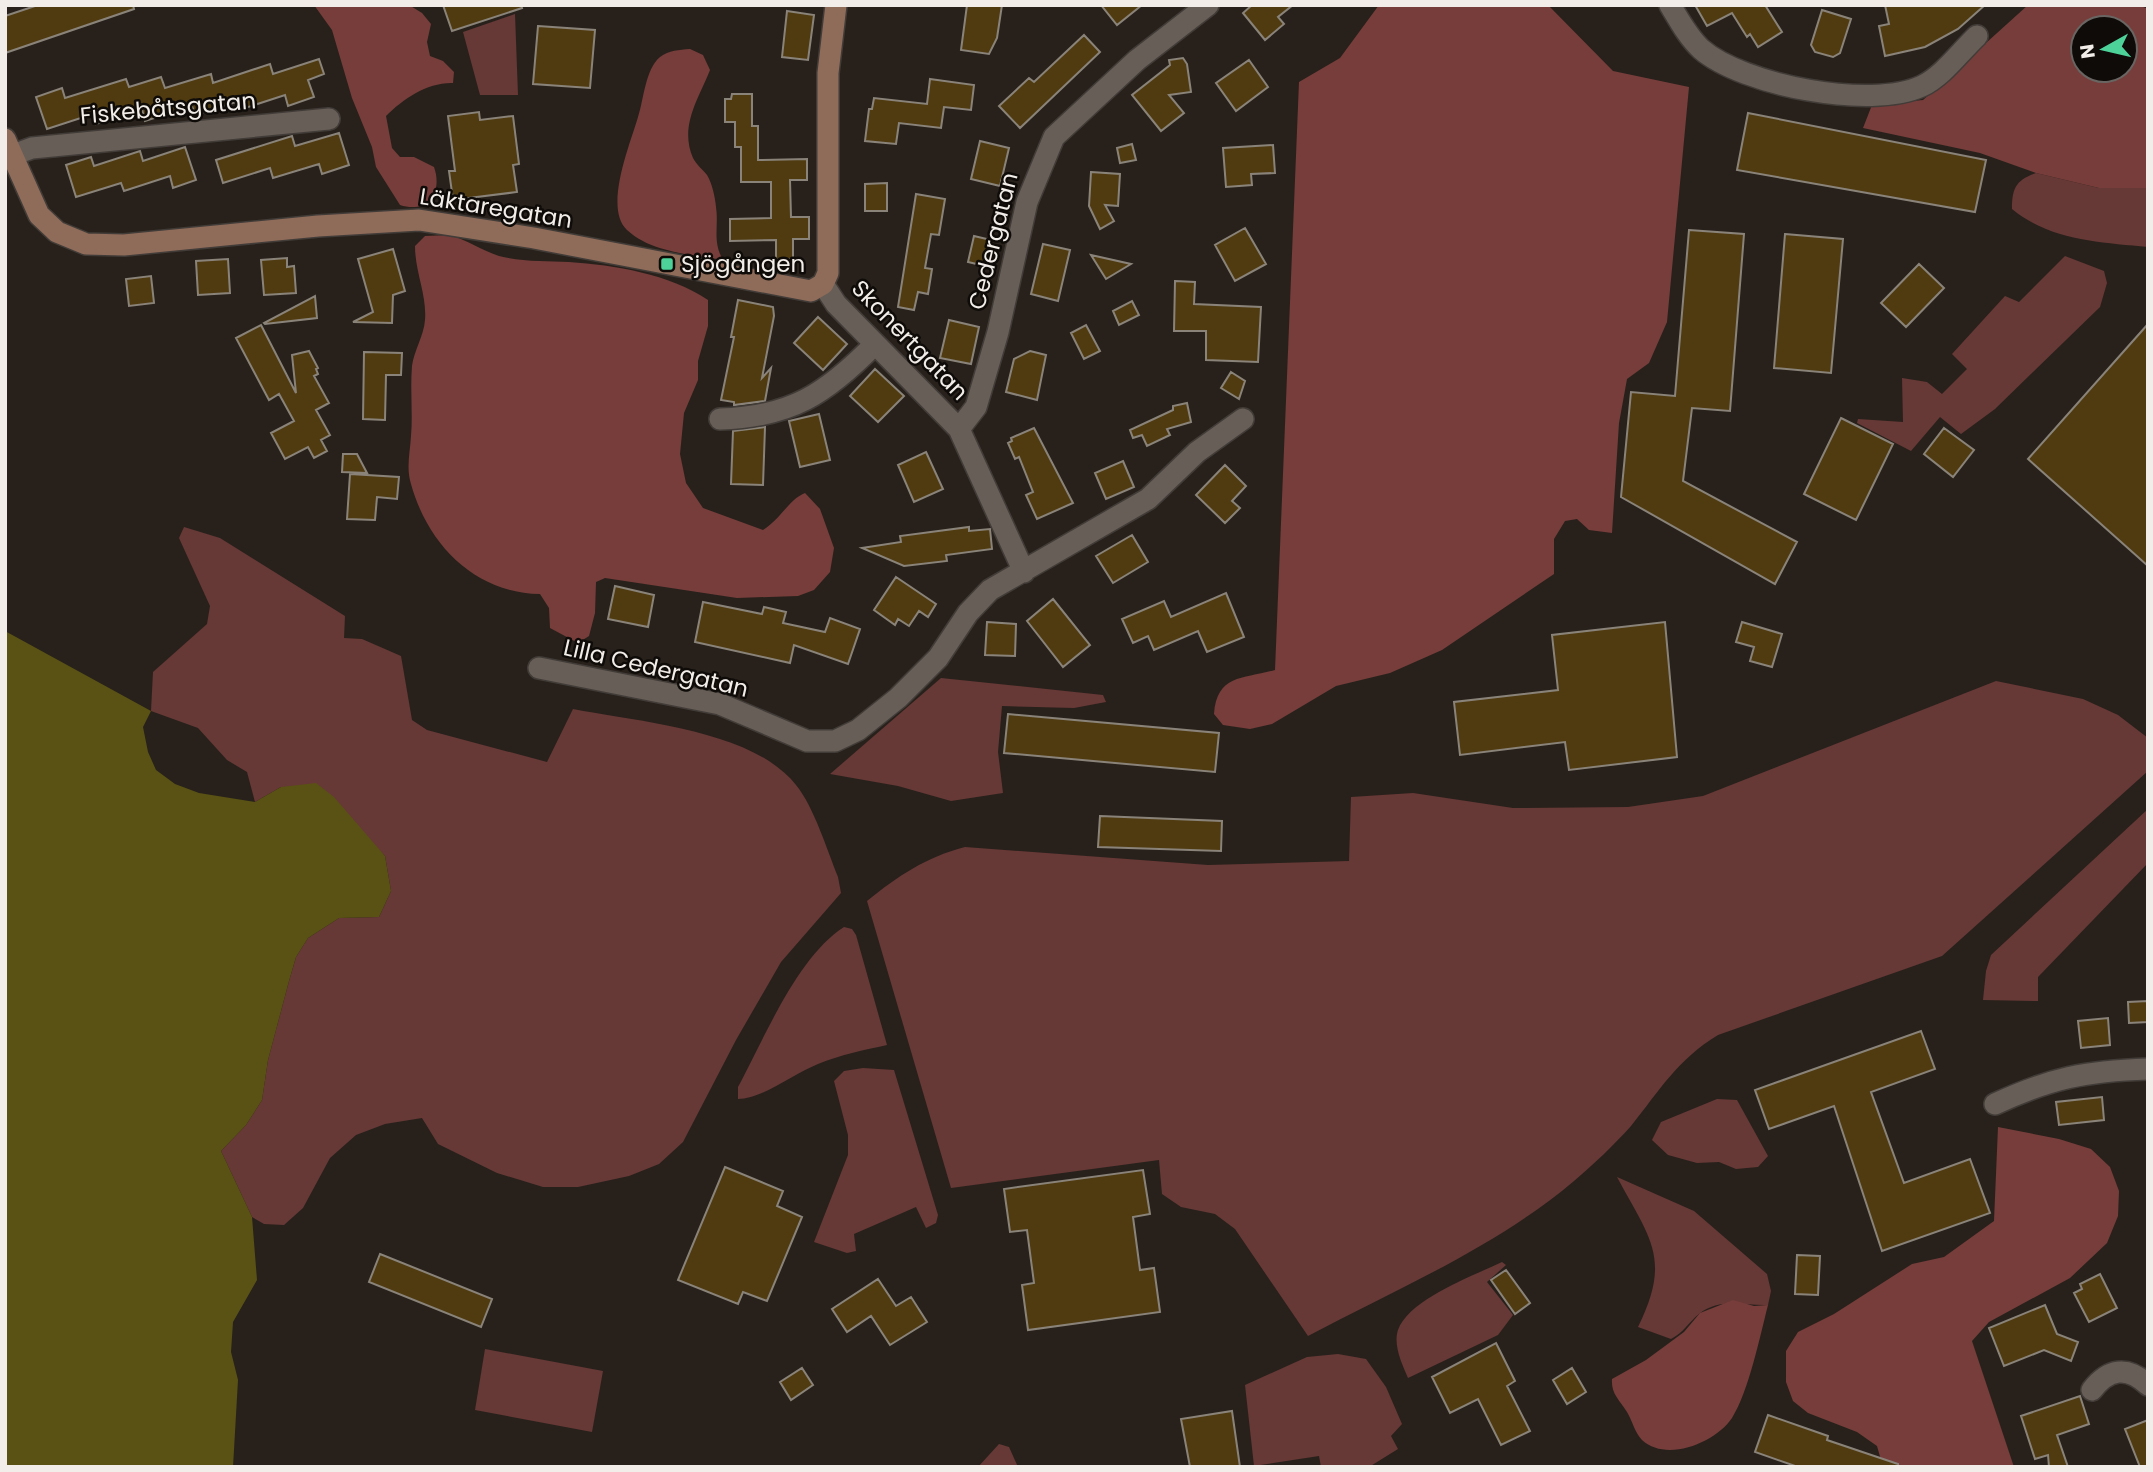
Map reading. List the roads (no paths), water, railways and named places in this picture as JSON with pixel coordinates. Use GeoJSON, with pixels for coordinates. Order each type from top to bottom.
{"type":"FeatureCollection","features":[{"type":"Feature","properties":{"kind":"street","name":"Skonertgatan"},"geometry":{"type":"LineString","coordinates":[[836,5],[828,73],[828,273],[823,284],[836,304],[959,429],[1024,572]]}},
{"type":"Feature","properties":{"kind":"street","name":"Cedergatan"},"geometry":{"type":"LineString","coordinates":[[959,429],[976,407],[998,332],[1027,202],[1054,137],[1137,60],[1208,5]]}},
{"type":"Feature","properties":{"kind":"street"},"geometry":{"type":"LineString","coordinates":[[1670,5],[1701,48],[1730,68],[1755,79],[1847,95],[1919,88],[1938,75],[1977,36]]}},
{"type":"Feature","properties":{"kind":"street","name":"Fiskebåtsgatan"},"geometry":{"type":"LineString","coordinates":[[9,147],[32,148],[329,119]]}},
{"type":"Feature","properties":{"kind":"street","name":"Läktaregatan"},"geometry":{"type":"LineString","coordinates":[[9,147],[39,215],[71,240],[100,247],[318,226],[419,220],[534,238],[799,290],[811,291],[823,284]]}},
{"type":"Feature","properties":{"kind":"street"},"geometry":{"type":"LineString","coordinates":[[720,419],[756,418],[795,407],[850,370],[875,344]]}},
{"type":"Feature","properties":{"kind":"street","name":"Lilla Cedergatan"},"geometry":{"type":"LineString","coordinates":[[538,668],[720,704],[807,741],[835,741],[858,730],[898,698],[938,658],[978,600],[990,590],[1148,499],[1198,452],[1243,419]]}},
{"type":"Feature","properties":{"kind":"street"},"geometry":{"type":"LineString","coordinates":[[1995,1104],[2035,1085],[2081,1072],[2147,1070]]}},
{"type":"Feature","properties":{"kind":"street"},"geometry":{"type":"LineString","coordinates":[[2092,1390],[2101,1378],[2113,1371],[2132,1374],[2148,1385]]}},
{"type":"Feature","properties":{"kind":"place","name":"Sjögången"},"geometry":{"type":"Point","coordinates":[667,264]}}]}
